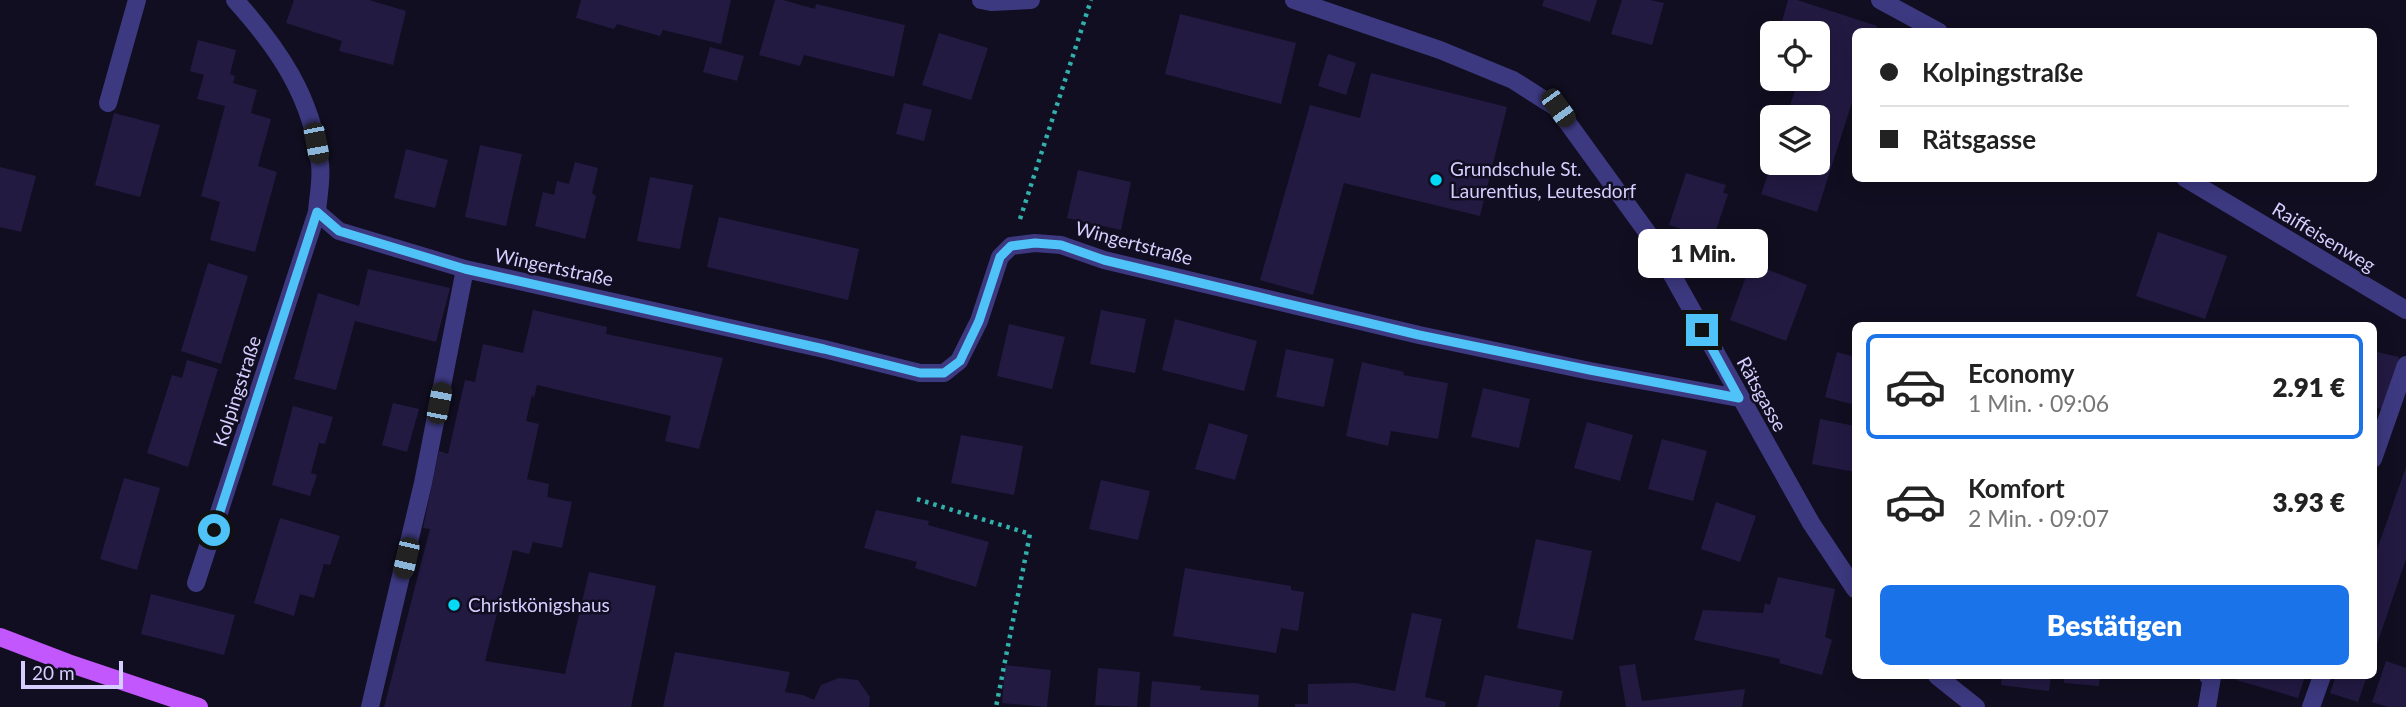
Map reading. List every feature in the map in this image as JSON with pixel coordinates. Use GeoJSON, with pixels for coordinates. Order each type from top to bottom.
{"type":"FeatureCollection","features":[{"type":"Feature","properties":{"kind":"main road"},"geometry":{"type":"LineString","coordinates":[[0,637],[200,707]]}},
{"type":"Feature","properties":{"kind":"street"},"geometry":{"type":"LineString","coordinates":[[108,103],[137,0]]}},
{"type":"Feature","properties":{"kind":"street","name":"Kolpingstraße"},"geometry":{"type":"LineString","coordinates":[[196,583],[317,212],[320,166],[312,121],[295,78],[267,35],[235,0]]}},
{"type":"Feature","properties":{"kind":"street"},"geometry":{"type":"LineString","coordinates":[[981,0],[1031,0]]}},
{"type":"Feature","properties":{"kind":"street","name":"Rätsgasse"},"geometry":{"type":"LineString","coordinates":[[1294,0],[1440,50],[1513,80],[1558,108],[1652,239],[1811,523],[1852,584]]}},
{"type":"Feature","properties":{"kind":"street"},"geometry":{"type":"LineString","coordinates":[[1880,0],[1932,28]]}},
{"type":"Feature","properties":{"kind":"street","name":"Raiffeisenweg"},"geometry":{"type":"LineString","coordinates":[[2192,182],[2406,310]]}},
{"type":"Feature","properties":{"kind":"street","name":"Wingertstraße"},"geometry":{"type":"LineString","coordinates":[[317,212],[339,231],[465,269],[920,373],[944,373],[960,361],[979,321],[1000,257],[1011,246],[1035,243],[1061,245],[1104,260],[1419,335],[1739,398]]}},
{"type":"Feature","properties":{"kind":"street"},"geometry":{"type":"LineString","coordinates":[[370,707],[424,483],[465,269]]}},
{"type":"Feature","properties":{"kind":"street"},"geometry":{"type":"LineString","coordinates":[[2377,448],[2406,365]]}},
{"type":"Feature","properties":{"kind":"street"},"geometry":{"type":"LineString","coordinates":[[1941,679],[1976,707]]}},
{"type":"Feature","properties":{"kind":"street"},"geometry":{"type":"LineString","coordinates":[[2207,707],[2212,679]]}},
{"type":"Feature","properties":{"kind":"street"},"geometry":{"type":"LineString","coordinates":[[2311,707],[2321,679]]}},
{"type":"Feature","properties":{"kind":"path"},"geometry":{"type":"LineString","coordinates":[[1011,246],[1091,0]]}},
{"type":"Feature","properties":{"kind":"path"},"geometry":{"type":"LineString","coordinates":[[917,499],[1030,534],[996,707]]}},
{"type":"Feature","properties":{"kind":"building"},"geometry":{"type":"Polygon","coordinates":[[[294,0],[369,0],[406,11],[393,65],[339,51],[342,41],[286,23],[294,0]]]}},
{"type":"Feature","properties":{"kind":"building"},"geometry":{"type":"Polygon","coordinates":[[[581,0],[731,0],[721,44],[663,30],[660,36],[617,24],[614,29],[576,18],[581,0]]]}},
{"type":"Feature","properties":{"kind":"building"},"geometry":{"type":"Polygon","coordinates":[[[775,0],[815,9],[816,4],[905,25],[894,77],[804,55],[800,66],[759,55],[775,0]]]}},
{"type":"Feature","properties":{"kind":"building"},"geometry":{"type":"Polygon","coordinates":[[[1544,0],[1597,0],[1590,22],[1542,6],[1544,0]]]}},
{"type":"Feature","properties":{"kind":"building"},"geometry":{"type":"Polygon","coordinates":[[[1622,0],[1664,3],[1652,45],[1611,34],[1622,0]]]}},
{"type":"Feature","properties":{"kind":"building"},"geometry":{"type":"Polygon","coordinates":[[[1788,0],[1797,0],[1877,26],[1852,28],[1852,102],[1830,171],[1830,105],[1790,105],[1795,91],[1830,91],[1830,21],[1782,21],[1788,0]]]}},
{"type":"Feature","properties":{"kind":"building"},"geometry":{"type":"Polygon","coordinates":[[[1180,14],[1296,43],[1281,104],[1165,74],[1180,14]]]}},
{"type":"Feature","properties":{"kind":"building"},"geometry":{"type":"Polygon","coordinates":[[[939,33],[988,48],[971,100],[922,85],[939,33]]]}},
{"type":"Feature","properties":{"kind":"building"},"geometry":{"type":"Polygon","coordinates":[[[198,40],[236,50],[230,74],[235,76],[233,83],[257,90],[251,113],[271,119],[258,166],[277,172],[255,252],[210,240],[220,202],[201,196],[225,106],[197,99],[204,75],[190,71],[198,40]]]}},
{"type":"Feature","properties":{"kind":"building"},"geometry":{"type":"Polygon","coordinates":[[[710,47],[744,56],[737,81],[703,72],[710,47]]]}},
{"type":"Feature","properties":{"kind":"building"},"geometry":{"type":"Polygon","coordinates":[[[1328,54],[1356,63],[1346,95],[1318,86],[1328,54]]]}},
{"type":"Feature","properties":{"kind":"building"},"geometry":{"type":"Polygon","coordinates":[[[1371,73],[1507,107],[1480,216],[1344,183],[1313,295],[1260,280],[1310,105],[1360,118],[1371,73]]]}},
{"type":"Feature","properties":{"kind":"building"},"geometry":{"type":"Polygon","coordinates":[[[904,103],[932,110],[924,141],[896,134],[904,103]]]}},
{"type":"Feature","properties":{"kind":"building"},"geometry":{"type":"Polygon","coordinates":[[[114,113],[160,125],[140,197],[95,185],[114,113]]]}},
{"type":"Feature","properties":{"kind":"building"},"geometry":{"type":"Polygon","coordinates":[[[480,145],[522,154],[506,226],[465,217],[480,145]]]}},
{"type":"Feature","properties":{"kind":"building"},"geometry":{"type":"Polygon","coordinates":[[[406,149],[448,160],[435,208],[394,198],[406,149]]]}},
{"type":"Feature","properties":{"kind":"building"},"geometry":{"type":"Polygon","coordinates":[[[575,162],[598,168],[592,193],[596,196],[585,239],[535,226],[543,192],[554,195],[557,181],[569,184],[575,162]]]}},
{"type":"Feature","properties":{"kind":"building"},"geometry":{"type":"Polygon","coordinates":[[[0,167],[36,176],[21,232],[0,227],[0,167]]]}},
{"type":"Feature","properties":{"kind":"building"},"geometry":{"type":"Polygon","coordinates":[[[1078,170],[1131,182],[1121,230],[1067,218],[1078,170]]]}},
{"type":"Feature","properties":{"kind":"building"},"geometry":{"type":"Polygon","coordinates":[[[1686,173],[1726,185],[1723,193],[1728,194],[1713,239],[1669,225],[1686,173]]]}},
{"type":"Feature","properties":{"kind":"building"},"geometry":{"type":"Polygon","coordinates":[[[1768,175],[1829,175],[1817,212],[1761,194],[1768,175]]]}},
{"type":"Feature","properties":{"kind":"building"},"geometry":{"type":"Polygon","coordinates":[[[650,177],[693,185],[680,249],[637,241],[650,177]]]}},
{"type":"Feature","properties":{"kind":"building"},"geometry":{"type":"Polygon","coordinates":[[[719,217],[859,249],[848,300],[707,267],[719,217]]]}},
{"type":"Feature","properties":{"kind":"building"},"geometry":{"type":"Polygon","coordinates":[[[2158,232],[2227,256],[2205,319],[2136,296],[2158,232]]]}},
{"type":"Feature","properties":{"kind":"building"},"geometry":{"type":"Polygon","coordinates":[[[208,263],[248,276],[221,364],[181,351],[208,263]]]}},
{"type":"Feature","properties":{"kind":"building"},"geometry":{"type":"Polygon","coordinates":[[[1751,263],[1807,285],[1786,341],[1730,320],[1751,263]]]}},
{"type":"Feature","properties":{"kind":"building"},"geometry":{"type":"Polygon","coordinates":[[[368,269],[450,288],[436,342],[355,321],[336,390],[294,379],[318,293],[359,306],[368,269]]]}},
{"type":"Feature","properties":{"kind":"building"},"geometry":{"type":"Polygon","coordinates":[[[533,310],[607,327],[606,334],[723,358],[699,449],[665,441],[671,416],[537,385],[534,398],[532,395],[526,421],[539,424],[527,479],[549,484],[547,497],[572,502],[562,548],[533,542],[529,554],[513,550],[485,661],[565,674],[589,572],[656,586],[631,707],[384,707],[430,529],[423,528],[439,451],[448,454],[465,380],[475,382],[483,344],[523,353],[533,310]]]}},
{"type":"Feature","properties":{"kind":"building"},"geometry":{"type":"Polygon","coordinates":[[[1101,310],[1146,319],[1135,373],[1090,364],[1101,310]]]}},
{"type":"Feature","properties":{"kind":"building"},"geometry":{"type":"Polygon","coordinates":[[[1175,319],[1257,341],[1244,391],[1162,370],[1175,319]]]}},
{"type":"Feature","properties":{"kind":"building"},"geometry":{"type":"Polygon","coordinates":[[[1009,324],[1065,337],[1052,389],[997,376],[1009,324]]]}},
{"type":"Feature","properties":{"kind":"building"},"geometry":{"type":"Polygon","coordinates":[[[1286,349],[1334,359],[1324,407],[1276,397],[1286,349]]]}},
{"type":"Feature","properties":{"kind":"building"},"geometry":{"type":"Polygon","coordinates":[[[1837,352],[1852,356],[1852,404],[1825,397],[1837,352]]]}},
{"type":"Feature","properties":{"kind":"building"},"geometry":{"type":"Polygon","coordinates":[[[2377,352],[2399,357],[2386,410],[2377,408],[2377,352]]]}},
{"type":"Feature","properties":{"kind":"building"},"geometry":{"type":"Polygon","coordinates":[[[187,360],[218,369],[188,467],[147,453],[172,375],[182,378],[187,360]]]}},
{"type":"Feature","properties":{"kind":"building"},"geometry":{"type":"Polygon","coordinates":[[[1362,362],[1404,372],[1403,375],[1448,383],[1438,439],[1391,431],[1388,446],[1346,436],[1362,362]]]}},
{"type":"Feature","properties":{"kind":"building"},"geometry":{"type":"Polygon","coordinates":[[[1483,388],[1530,399],[1519,448],[1471,437],[1483,388]]]}},
{"type":"Feature","properties":{"kind":"building"},"geometry":{"type":"Polygon","coordinates":[[[393,403],[419,409],[407,452],[382,445],[393,403]]]}},
{"type":"Feature","properties":{"kind":"building"},"geometry":{"type":"Polygon","coordinates":[[[293,406],[333,417],[325,444],[319,443],[311,473],[317,475],[310,496],[272,485],[293,406]]]}},
{"type":"Feature","properties":{"kind":"building"},"geometry":{"type":"Polygon","coordinates":[[[1820,419],[1852,425],[1852,471],[1812,464],[1820,419]]]}},
{"type":"Feature","properties":{"kind":"building"},"geometry":{"type":"Polygon","coordinates":[[[1587,422],[1633,435],[1620,481],[1574,468],[1587,422]]]}},
{"type":"Feature","properties":{"kind":"building"},"geometry":{"type":"Polygon","coordinates":[[[1209,423],[1248,435],[1235,480],[1195,469],[1209,423]]]}},
{"type":"Feature","properties":{"kind":"building"},"geometry":{"type":"Polygon","coordinates":[[[961,435],[1023,446],[1014,495],[951,483],[961,435]]]}},
{"type":"Feature","properties":{"kind":"building"},"geometry":{"type":"Polygon","coordinates":[[[1662,439],[1707,451],[1693,501],[1648,489],[1662,439]]]}},
{"type":"Feature","properties":{"kind":"building"},"geometry":{"type":"Polygon","coordinates":[[[2406,467],[2406,559],[2377,644],[2377,550],[2406,467]]]}},
{"type":"Feature","properties":{"kind":"building"},"geometry":{"type":"Polygon","coordinates":[[[124,478],[160,488],[137,570],[100,559],[124,478]]]}},
{"type":"Feature","properties":{"kind":"building"},"geometry":{"type":"Polygon","coordinates":[[[1101,480],[1150,491],[1138,540],[1089,529],[1101,480]]]}},
{"type":"Feature","properties":{"kind":"building"},"geometry":{"type":"Polygon","coordinates":[[[1716,502],[1756,516],[1740,562],[1701,549],[1716,502]]]}},
{"type":"Feature","properties":{"kind":"building"},"geometry":{"type":"Polygon","coordinates":[[[876,510],[929,521],[928,525],[989,542],[976,587],[915,568],[917,562],[864,548],[876,510]]]}},
{"type":"Feature","properties":{"kind":"building"},"geometry":{"type":"Polygon","coordinates":[[[280,518],[340,536],[330,565],[324,564],[314,598],[300,594],[294,616],[254,603],[280,518]]]}},
{"type":"Feature","properties":{"kind":"building"},"geometry":{"type":"Polygon","coordinates":[[[1536,539],[1592,551],[1573,640],[1517,628],[1536,539]]]}},
{"type":"Feature","properties":{"kind":"building"},"geometry":{"type":"Polygon","coordinates":[[[1185,568],[1291,586],[1291,590],[1304,592],[1298,631],[1281,628],[1276,653],[1173,636],[1185,568]]]}},
{"type":"Feature","properties":{"kind":"building"},"geometry":{"type":"Polygon","coordinates":[[[1778,577],[1835,589],[1825,637],[1832,640],[1822,675],[1779,663],[1780,659],[1694,640],[1703,610],[1763,613],[1765,603],[1770,605],[1778,577]]]}},
{"type":"Feature","properties":{"kind":"building"},"geometry":{"type":"Polygon","coordinates":[[[151,594],[235,615],[224,655],[141,634],[151,594]]]}},
{"type":"Feature","properties":{"kind":"building"},"geometry":{"type":"Polygon","coordinates":[[[1412,613],[1442,619],[1425,697],[1446,702],[1445,707],[1295,707],[1295,704],[1308,704],[1308,684],[1355,683],[1395,691],[1412,613]]]}},
{"type":"Feature","properties":{"kind":"building"},"geometry":{"type":"Polygon","coordinates":[[[675,652],[790,672],[785,692],[814,700],[821,685],[839,678],[858,680],[870,697],[869,707],[663,707],[675,652]]]}},
{"type":"Feature","properties":{"kind":"building"},"geometry":{"type":"Polygon","coordinates":[[[2386,661],[2406,668],[2406,707],[2388,707],[2372,702],[2386,661]]]}},
{"type":"Feature","properties":{"kind":"building"},"geometry":{"type":"Polygon","coordinates":[[[1635,664],[1642,701],[1745,689],[1742,707],[1626,707],[1619,666],[1635,664]]]}},
{"type":"Feature","properties":{"kind":"building"},"geometry":{"type":"Polygon","coordinates":[[[1005,665],[1051,670],[1047,707],[1002,703],[1005,665]]]}},
{"type":"Feature","properties":{"kind":"building"},"geometry":{"type":"Polygon","coordinates":[[[1098,668],[1140,672],[1137,707],[1095,705],[1098,668]]]}},
{"type":"Feature","properties":{"kind":"building"},"geometry":{"type":"Polygon","coordinates":[[[1485,675],[1563,691],[1559,707],[1477,707],[1485,675]]]}},
{"type":"Feature","properties":{"kind":"building"},"geometry":{"type":"Polygon","coordinates":[[[2002,679],[2051,679],[2049,691],[2001,685],[2002,679]]]}},
{"type":"Feature","properties":{"kind":"building"},"geometry":{"type":"Polygon","coordinates":[[[2064,679],[2100,679],[2099,686],[2064,683],[2064,679]]]}},
{"type":"Feature","properties":{"kind":"building"},"geometry":{"type":"Polygon","coordinates":[[[2236,679],[2304,679],[2298,698],[2236,679]]]}},
{"type":"Feature","properties":{"kind":"building"},"geometry":{"type":"Polygon","coordinates":[[[2335,679],[2366,679],[2358,702],[2330,693],[2335,679]]]}},
{"type":"Feature","properties":{"kind":"building"},"geometry":{"type":"Polygon","coordinates":[[[1152,681],[1201,686],[1200,690],[1259,695],[1258,707],[1150,707],[1152,681]]]}},
{"type":"Feature","properties":{"kind":"place","name":"Grundschule St. Laurentius, Leutesdorf"},"geometry":{"type":"Point","coordinates":[1436,180]}},
{"type":"Feature","properties":{"kind":"place","name":"Christkönigshaus"},"geometry":{"type":"Point","coordinates":[454,605]}},
{"type":"Feature","properties":{"kind":"route"},"geometry":{"type":"LineString","coordinates":[[214,530],[317,212],[339,231],[465,269],[920,373],[944,373],[960,361],[979,321],[1000,257],[1011,246],[1035,243],[1061,245],[1104,260],[1419,335],[1739,398],[1702,330]]}}]}
